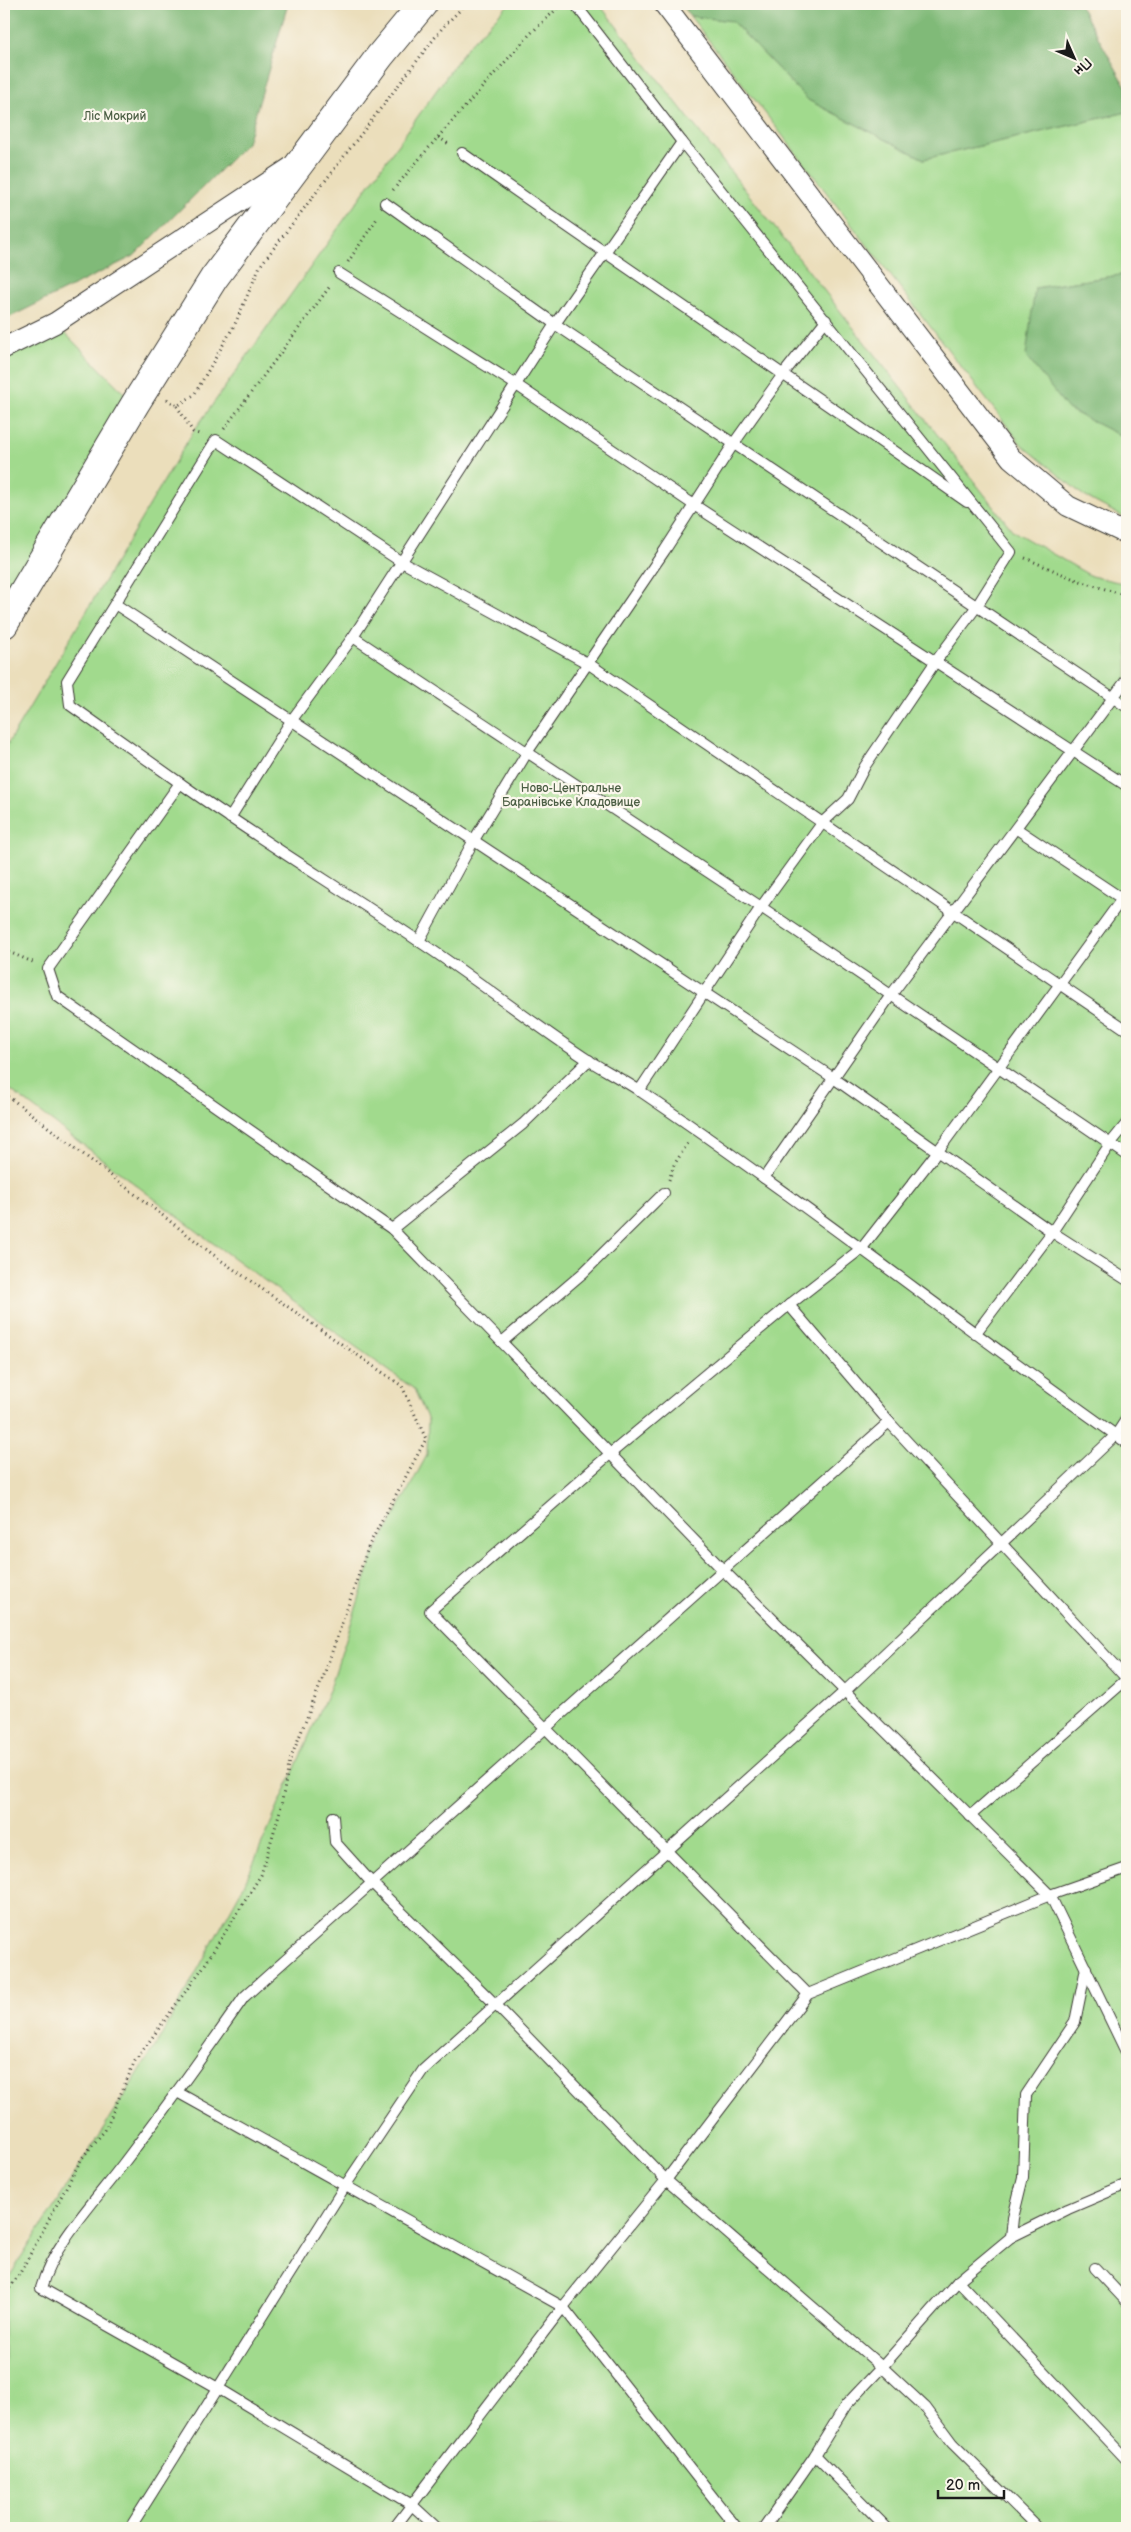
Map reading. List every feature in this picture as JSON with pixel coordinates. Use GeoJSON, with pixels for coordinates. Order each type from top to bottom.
{"type":"FeatureCollection","features":[{"type":"Feature","properties":{"kind":"main road"},"geometry":{"type":"LineString","coordinates":[[4,624],[147,385],[214,278],[380,56],[423,4]]}},
{"type":"Feature","properties":{"kind":"street"},"geometry":{"type":"LineString","coordinates":[[664,4],[1011,458],[1068,506],[1127,534]]}},
{"type":"Feature","properties":{"kind":"street"},"geometry":{"type":"LineString","coordinates":[[4,348],[55,323],[302,161]]}},
{"type":"Feature","properties":{"kind":"lane"},"geometry":{"type":"LineString","coordinates":[[575,4],[682,142],[1011,552],[977,606],[936,661],[865,766],[848,799],[823,822],[761,907],[706,994],[639,1091]]}},
{"type":"Feature","properties":{"kind":"lane"},"geometry":{"type":"LineString","coordinates":[[230,818],[291,721],[352,637],[555,324],[682,142]]}},
{"type":"Feature","properties":{"kind":"lane"},"geometry":{"type":"LineString","coordinates":[[462,153],[603,253],[784,373],[976,508]]}},
{"type":"Feature","properties":{"kind":"lane"},"geometry":{"type":"LineString","coordinates":[[386,203],[555,324],[1127,707]]}},
{"type":"Feature","properties":{"kind":"lane"},"geometry":{"type":"LineString","coordinates":[[339,273],[515,384],[694,505],[1127,786]]}},
{"type":"Feature","properties":{"kind":"lane"},"geometry":{"type":"LineString","coordinates":[[419,941],[474,840],[528,751],[589,664],[734,443],[784,373],[826,320]]}},
{"type":"Feature","properties":{"kind":"lane"},"geometry":{"type":"LineString","coordinates":[[1127,1030],[589,664],[400,561],[216,440],[66,681],[70,705],[230,818],[419,941],[589,1060],[696,1130],[862,1248],[975,1334],[1127,1443]]}},
{"type":"Feature","properties":{"kind":"lane"},"geometry":{"type":"LineString","coordinates":[[115,604],[832,1077],[1052,1232],[1127,1280]]}},
{"type":"Feature","properties":{"kind":"lane"},"geometry":{"type":"LineString","coordinates":[[352,637],[528,751],[1127,1155]]}},
{"type":"Feature","properties":{"kind":"lane"},"geometry":{"type":"LineString","coordinates":[[764,1178],[890,995],[1017,829],[1127,679]]}},
{"type":"Feature","properties":{"kind":"lane"},"geometry":{"type":"LineString","coordinates":[[180,783],[48,969],[57,996],[392,1229],[723,1570],[1050,1895],[1127,2054]]}},
{"type":"Feature","properties":{"kind":"lane"},"geometry":{"type":"LineString","coordinates":[[808,1994],[430,1611],[610,1454],[789,1305],[862,1248],[938,1151],[997,1068],[1126,898],[1017,829]]}},
{"type":"Feature","properties":{"kind":"lane"},"geometry":{"type":"LineString","coordinates":[[392,1229],[523,1124],[589,1060]]}},
{"type":"Feature","properties":{"kind":"lane"},"geometry":{"type":"LineString","coordinates":[[975,1334],[1052,1232],[1110,1144],[1127,1123]]}},
{"type":"Feature","properties":{"kind":"lane"},"geometry":{"type":"LineString","coordinates":[[502,1342],[583,1273],[664,1193]]}},
{"type":"Feature","properties":{"kind":"lane"},"geometry":{"type":"LineString","coordinates":[[789,1305],[889,1422],[1127,1679],[970,1816]]}},
{"type":"Feature","properties":{"kind":"lane"},"geometry":{"type":"LineString","coordinates":[[130,2528],[345,2186],[422,2070],[497,2006],[667,1850],[844,1692],[1116,1435],[1127,1418]]}},
{"type":"Feature","properties":{"kind":"lane"},"geometry":{"type":"LineString","coordinates":[[437,2528],[412,2505],[218,2388],[41,2288],[46,2270],[67,2238],[178,2092],[244,1997],[889,1422]]}},
{"type":"Feature","properties":{"kind":"lane"},"geometry":{"type":"LineString","coordinates":[[333,1817],[335,1842],[371,1882],[497,2006],[666,2180],[882,2367],[926,2408],[952,2443],[1038,2528]]}},
{"type":"Feature","properties":{"kind":"lane"},"geometry":{"type":"LineString","coordinates":[[394,2528],[563,2307],[666,2180],[808,1994],[1050,1895],[1127,1868]]}},
{"type":"Feature","properties":{"kind":"lane"},"geometry":{"type":"LineString","coordinates":[[1011,2237],[1013,2218],[1023,2177],[1026,2095],[1075,2022],[1086,1968]]}},
{"type":"Feature","properties":{"kind":"lane"},"geometry":{"type":"LineString","coordinates":[[178,2092],[563,2307],[737,2528]]}},
{"type":"Feature","properties":{"kind":"lane"},"geometry":{"type":"LineString","coordinates":[[764,2528],[815,2455],[846,2405],[958,2281],[1011,2237],[1068,2209],[1127,2184]]}},
{"type":"Feature","properties":{"kind":"lane"},"geometry":{"type":"LineString","coordinates":[[1095,2268],[1127,2302]]}},
{"type":"Feature","properties":{"kind":"lane"},"geometry":{"type":"LineString","coordinates":[[958,2281],[1127,2460]]}},
{"type":"Feature","properties":{"kind":"lane"},"geometry":{"type":"LineString","coordinates":[[815,2455],[887,2528]]}},
{"type":"Feature","properties":{"kind":"path"},"geometry":{"type":"LineString","coordinates":[[177,406],[194,395],[235,324],[260,266],[443,27],[466,4]]}},
{"type":"Feature","properties":{"kind":"path"},"geometry":{"type":"LineString","coordinates":[[438,137],[530,34],[562,4]]}},
{"type":"Feature","properties":{"kind":"path"},"geometry":{"type":"LineString","coordinates":[[147,385],[177,406],[193,432],[216,440]]}},
{"type":"Feature","properties":{"kind":"path"},"geometry":{"type":"LineString","coordinates":[[1011,552],[1074,579],[1127,596]]}},
{"type":"Feature","properties":{"kind":"path"},"geometry":{"type":"LineString","coordinates":[[4,950],[48,969]]}},
{"type":"Feature","properties":{"kind":"path"},"geometry":{"type":"LineString","coordinates":[[4,1093],[219,1259],[402,1386],[426,1439],[369,1545],[324,1674],[290,1760],[280,1811],[261,1875],[204,1966],[135,2061],[105,2130],[82,2158],[20,2273],[4,2296]]}},
{"type":"Feature","properties":{"kind":"path"},"geometry":{"type":"LineString","coordinates":[[664,1193],[674,1165],[696,1130]]}},
{"type":"Feature","properties":{"kind":"green space","name":"Ліс Мокрий"},"geometry":{"type":"Polygon","coordinates":[[[4,4],[288,4],[247,143],[134,256],[4,320],[4,4]]]}},
{"type":"Feature","properties":{"kind":"green space","name":"Ново-Центральне Баранівське Кладовище"},"geometry":{"type":"Polygon","coordinates":[[[509,4],[599,4],[1013,531],[1091,576],[1127,584],[1127,2528],[4,2528],[4,2285],[158,2042],[243,1887],[330,1688],[373,1556],[427,1455],[428,1420],[414,1389],[210,1241],[4,1085],[4,750],[193,432],[468,46],[509,4]]]}},
{"type":"Feature","properties":{"kind":"green space"},"geometry":{"type":"Polygon","coordinates":[[[681,4],[1079,4],[1127,88],[1127,112],[924,159],[808,100],[732,21],[690,16],[681,4]]]}},
{"type":"Feature","properties":{"kind":"green space"},"geometry":{"type":"Polygon","coordinates":[[[690,16],[732,21],[808,100],[924,159],[1127,112],[1127,277],[1120,275],[1035,288],[1068,409],[1127,439],[1127,519],[1084,496],[1021,444],[690,16]]]}},
{"type":"Feature","properties":{"kind":"green space"},"geometry":{"type":"Polygon","coordinates":[[[1120,275],[1127,277],[1127,439],[1068,409],[1026,356],[1035,288],[1120,275]]]}},
{"type":"Feature","properties":{"kind":"green space"},"geometry":{"type":"Polygon","coordinates":[[[55,323],[135,404],[4,624],[4,348],[55,323]]]}}]}
